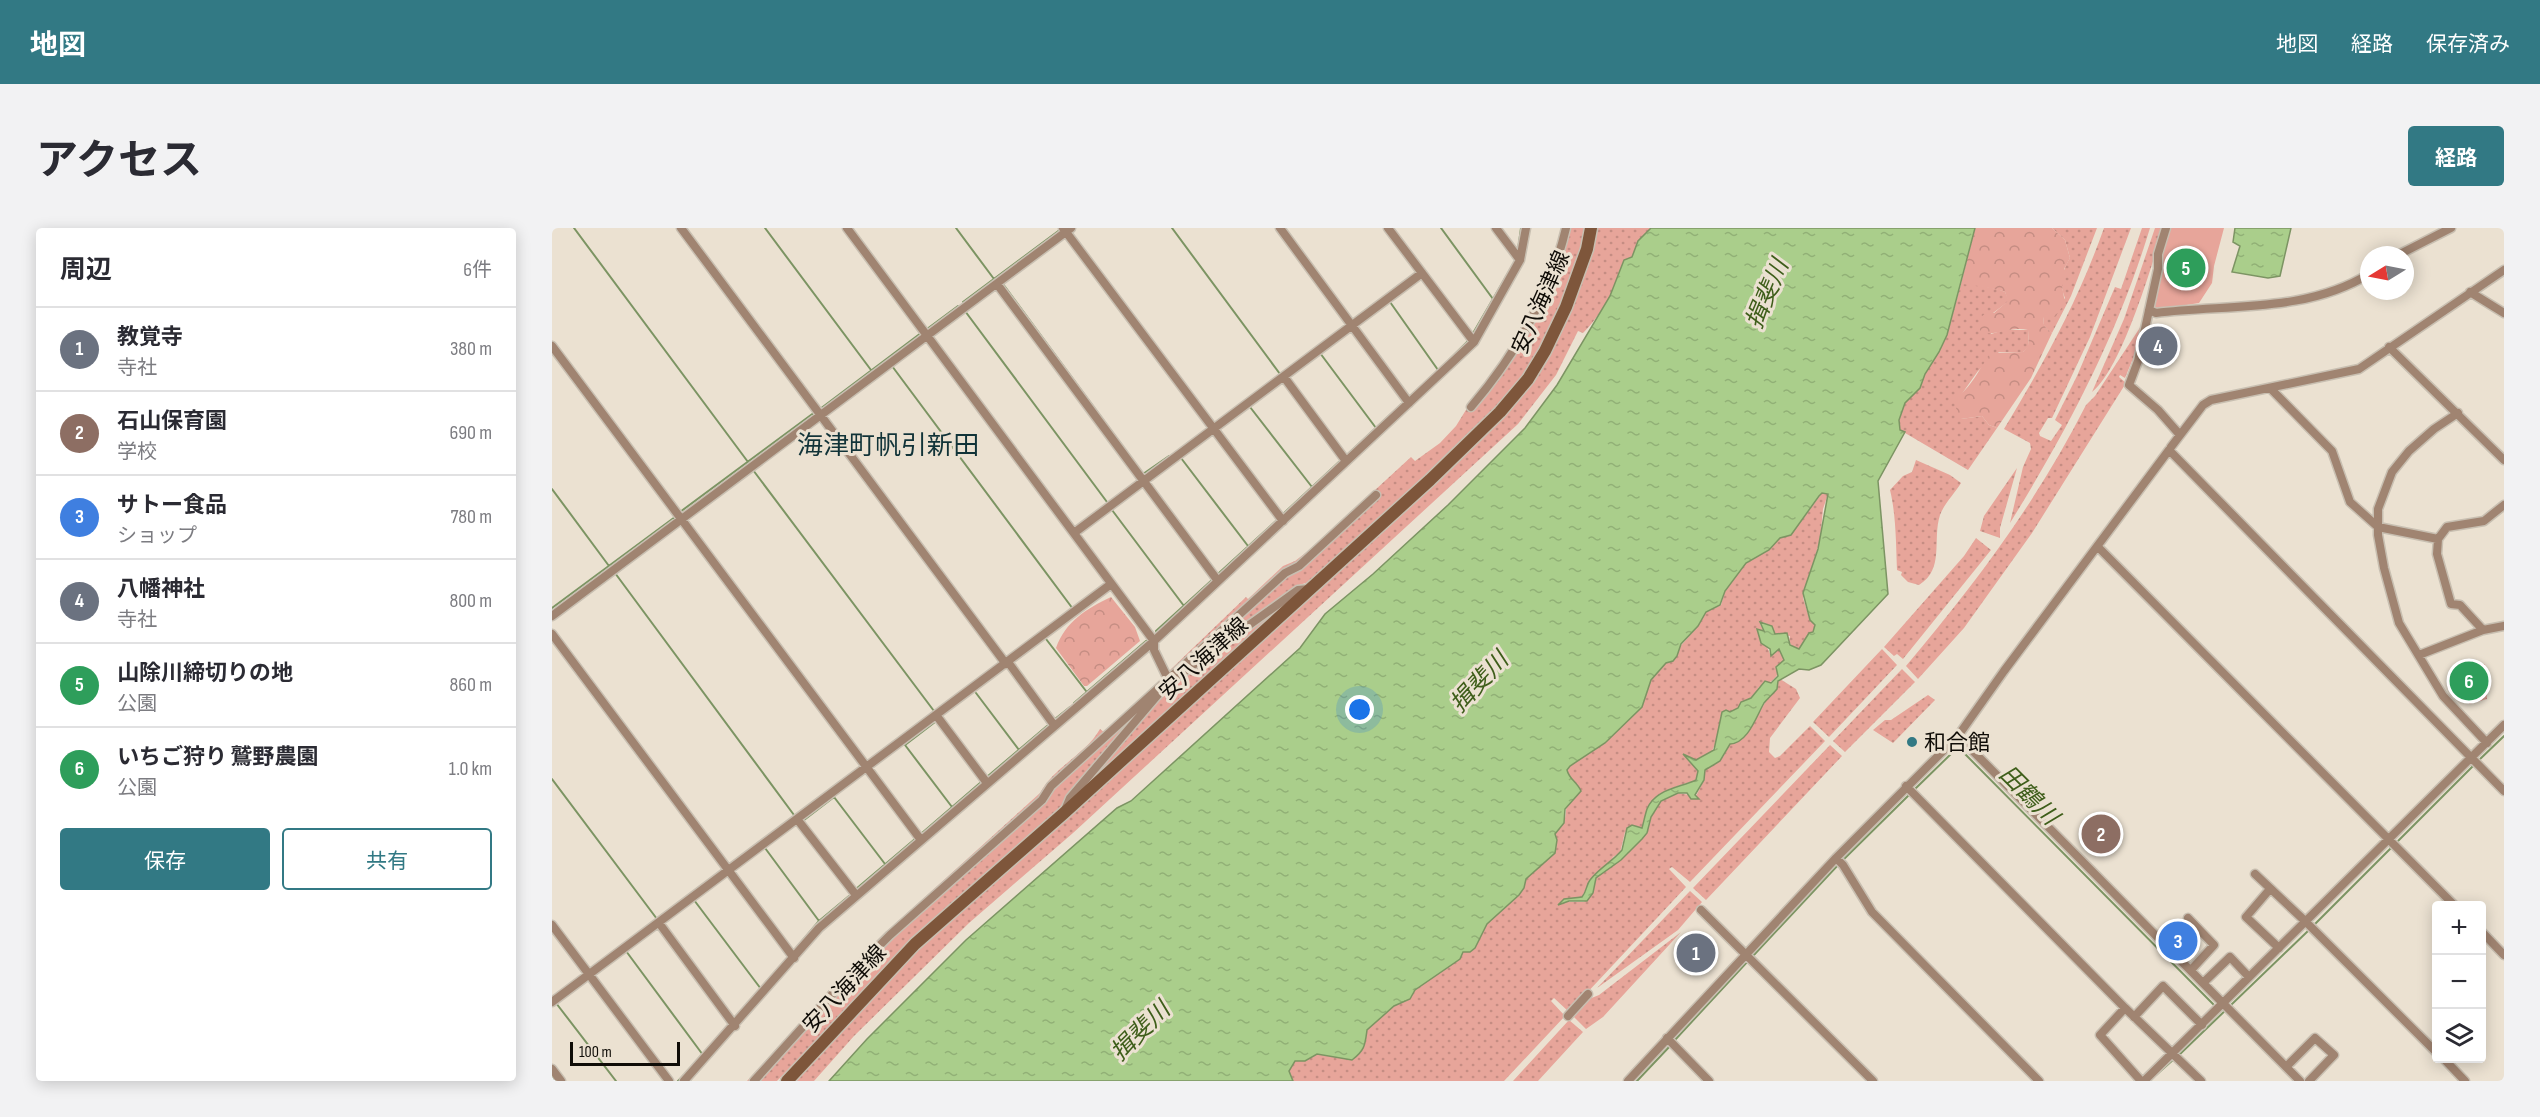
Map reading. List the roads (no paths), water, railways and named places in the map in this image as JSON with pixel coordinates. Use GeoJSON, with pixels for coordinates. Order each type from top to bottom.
{"type":"FeatureCollection","features":[{"type":"Feature","properties":{"kind":"main road","name":"安八海津線"},"geometry":{"type":"LineString","coordinates":[[787,1081],[915,944],[1063,814],[1430,480],[1500,412],[1528,380],[1545,351],[1566,307],[1587,249],[1591,228]]}},
{"type":"Feature","properties":{"kind":"street"},"geometry":{"type":"LineString","coordinates":[[681,228],[1054,725]]}},
{"type":"Feature","properties":{"kind":"street"},"geometry":{"type":"LineString","coordinates":[[847,228],[1154,641],[1154,650],[1169,680]]}},
{"type":"Feature","properties":{"kind":"street"},"geometry":{"type":"LineString","coordinates":[[1280,228],[1409,403]]}},
{"type":"Feature","properties":{"kind":"street"},"geometry":{"type":"LineString","coordinates":[[1388,228],[1474,342]]}},
{"type":"Feature","properties":{"kind":"street"},"geometry":{"type":"LineString","coordinates":[[1496,228],[1520,260]]}},
{"type":"Feature","properties":{"kind":"street"},"geometry":{"type":"LineString","coordinates":[[684,1081],[735,1026],[819,928],[1154,641],[1474,342],[1520,260],[1526,228]]}},
{"type":"Feature","properties":{"kind":"street"},"geometry":{"type":"LineString","coordinates":[[2166,228],[2158,254],[2158,269],[2138,361],[2129,385],[2158,410],[2180,435]]}},
{"type":"Feature","properties":{"kind":"street"},"geometry":{"type":"LineString","coordinates":[[2414,247],[2451,228]]}},
{"type":"Feature","properties":{"kind":"street"},"geometry":{"type":"LineString","coordinates":[[552,616],[997,284],[1067,229],[1212,429],[1283,520]]}},
{"type":"Feature","properties":{"kind":"street"},"geometry":{"type":"LineString","coordinates":[[1471,407],[1497,376],[1530,323],[1552,274],[1564,231]]}},
{"type":"Feature","properties":{"kind":"street"},"geometry":{"type":"LineString","coordinates":[[2171,447],[2203,405],[2211,400],[2359,369],[2504,270]]}},
{"type":"Feature","properties":{"kind":"street"},"geometry":{"type":"LineString","coordinates":[[1074,533],[1422,273]]}},
{"type":"Feature","properties":{"kind":"street"},"geometry":{"type":"LineString","coordinates":[[2149,310],[2156,313],[2301,301],[2335,291],[2360,278]]}},
{"type":"Feature","properties":{"kind":"street"},"geometry":{"type":"LineString","coordinates":[[997,284],[1218,581]]}},
{"type":"Feature","properties":{"kind":"street"},"geometry":{"type":"LineString","coordinates":[[2469,292],[2504,313]]}},
{"type":"Feature","properties":{"kind":"street"},"geometry":{"type":"LineString","coordinates":[[552,346],[921,840]]}},
{"type":"Feature","properties":{"kind":"street"},"geometry":{"type":"LineString","coordinates":[[2389,347],[2504,460]]}},
{"type":"Feature","properties":{"kind":"street"},"geometry":{"type":"LineString","coordinates":[[1284,377],[1346,461]]}},
{"type":"Feature","properties":{"kind":"street"},"geometry":{"type":"LineString","coordinates":[[2270,388],[2332,451],[2350,502],[2378,527],[2438,539]]}},
{"type":"Feature","properties":{"kind":"street"},"geometry":{"type":"LineString","coordinates":[[2458,413],[2434,429],[2409,451],[2392,472],[2378,509],[2378,527],[2384,568],[2399,623],[2443,696],[2487,742]]}},
{"type":"Feature","properties":{"kind":"street"},"geometry":{"type":"LineString","coordinates":[[1628,1081],[1670,1042],[1958,736],[2169,450],[2504,791]]}},
{"type":"Feature","properties":{"kind":"street"},"geometry":{"type":"LineString","coordinates":[[754,1081],[846,979],[890,935],[1042,800],[1051,786],[1285,573],[1299,566],[1376,495]]}},
{"type":"Feature","properties":{"kind":"street"},"geometry":{"type":"LineString","coordinates":[[2483,630],[2460,605],[2451,604],[2437,554],[2438,539],[2447,527],[2484,521],[2504,506]]}},
{"type":"Feature","properties":{"kind":"street"},"geometry":{"type":"LineString","coordinates":[[2098,547],[2450,901]]}},
{"type":"Feature","properties":{"kind":"street"},"geometry":{"type":"LineString","coordinates":[[552,1002],[1111,584]]}},
{"type":"Feature","properties":{"kind":"street"},"geometry":{"type":"LineString","coordinates":[[1063,814],[1070,798],[1169,680],[1298,590],[1309,589]]}},
{"type":"Feature","properties":{"kind":"street"},"geometry":{"type":"LineString","coordinates":[[2419,655],[2483,630],[2504,626]]}},
{"type":"Feature","properties":{"kind":"street"},"geometry":{"type":"LineString","coordinates":[[552,634],[794,958]]}},
{"type":"Feature","properties":{"kind":"street"},"geometry":{"type":"LineString","coordinates":[[936,715],[987,783]]}},
{"type":"Feature","properties":{"kind":"street"},"geometry":{"type":"LineString","coordinates":[[2125,1008],[2100,1035],[2143,1081],[2225,1006],[2249,977],[2279,948],[2309,924],[2392,843],[2474,761],[2487,742],[2504,725]]}},
{"type":"Feature","properties":{"kind":"street"},"geometry":{"type":"LineString","coordinates":[[1958,736],[2300,1081]]}},
{"type":"Feature","properties":{"kind":"street"},"geometry":{"type":"LineString","coordinates":[[1910,789],[2125,1008],[2201,1081]]}},
{"type":"Feature","properties":{"kind":"street"},"geometry":{"type":"LineString","coordinates":[[797,819],[856,895]]}},
{"type":"Feature","properties":{"kind":"street"},"geometry":{"type":"LineString","coordinates":[[1839,861],[1872,912],[2039,1081]]}},
{"type":"Feature","properties":{"kind":"street"},"geometry":{"type":"LineString","coordinates":[[2255,874],[2309,924],[2432,1048]]}},
{"type":"Feature","properties":{"kind":"street"},"geometry":{"type":"LineString","coordinates":[[2270,889],[2246,917],[2279,948]]}},
{"type":"Feature","properties":{"kind":"street"},"geometry":{"type":"LineString","coordinates":[[1701,910],[1873,1081]]}},
{"type":"Feature","properties":{"kind":"street"},"geometry":{"type":"LineString","coordinates":[[2188,918],[2214,945],[2191,970]]}},
{"type":"Feature","properties":{"kind":"street"},"geometry":{"type":"LineString","coordinates":[[658,923],[735,1026]]}},
{"type":"Feature","properties":{"kind":"street"},"geometry":{"type":"LineString","coordinates":[[552,925],[669,1081]]}},
{"type":"Feature","properties":{"kind":"street"},"geometry":{"type":"LineString","coordinates":[[2486,937],[2504,955]]}},
{"type":"Feature","properties":{"kind":"street"},"geometry":{"type":"LineString","coordinates":[[2203,983],[2230,957],[2249,977]]}},
{"type":"Feature","properties":{"kind":"street"},"geometry":{"type":"LineString","coordinates":[[2134,1017],[2163,986],[2202,1025]]}},
{"type":"Feature","properties":{"kind":"street"},"geometry":{"type":"LineString","coordinates":[[1568,1016],[1588,994]]}},
{"type":"Feature","properties":{"kind":"street"},"geometry":{"type":"LineString","coordinates":[[2286,1067],[2315,1038],[2334,1055],[2309,1081]]}},
{"type":"Feature","properties":{"kind":"street"},"geometry":{"type":"LineString","coordinates":[[1670,1042],[1710,1081]]}},
{"type":"Feature","properties":{"kind":"street"},"geometry":{"type":"LineString","coordinates":[[2447,1063],[2465,1081]]}},
{"type":"Feature","properties":{"kind":"street"},"geometry":{"type":"LineString","coordinates":[[552,1069],[561,1081]]}},
{"type":"Feature","properties":{"kind":"water","name":"揖斐川"},"geometry":{"type":"Polygon","coordinates":[[[1651,228],[1975,228],[1947,335],[1925,374],[1920,388],[1905,403],[1899,420],[1900,430],[1905,432],[1878,481],[1888,594],[1821,665],[1809,670],[1799,669],[1778,681],[1777,689],[1764,703],[1747,734],[1736,743],[1730,744],[1720,761],[1705,770],[1704,780],[1695,795],[1699,799],[1691,799],[1687,793],[1678,793],[1661,801],[1651,817],[1647,833],[1621,860],[1596,878],[1593,893],[1587,901],[1569,901],[1558,905],[1564,899],[1582,897],[1594,876],[1622,850],[1627,828],[1632,825],[1642,828],[1647,809],[1656,797],[1696,780],[1698,771],[1683,754],[1696,760],[1714,750],[1722,712],[1726,710],[1730,712],[1738,708],[1741,702],[1751,698],[1765,681],[1771,683],[1778,676],[1776,667],[1784,660],[1779,649],[1771,656],[1770,649],[1761,643],[1757,629],[1764,631],[1760,622],[1772,626],[1775,634],[1787,633],[1790,645],[1799,649],[1809,633],[1813,632],[1815,625],[1810,620],[1803,593],[1818,549],[1828,494],[1822,493],[1819,496],[1791,535],[1780,538],[1769,550],[1746,563],[1725,591],[1720,605],[1706,612],[1698,626],[1681,644],[1673,661],[1666,663],[1651,680],[1642,707],[1605,743],[1570,766],[1568,773],[1581,791],[1565,809],[1564,823],[1555,834],[1557,840],[1555,853],[1526,879],[1519,895],[1487,924],[1475,948],[1470,952],[1463,952],[1460,959],[1415,990],[1410,999],[1394,1006],[1367,1030],[1364,1047],[1352,1060],[1317,1054],[1305,1061],[1295,1061],[1289,1071],[1293,1081],[829,1081],[867,1039],[966,940],[1117,808],[1131,801],[1300,648],[1325,614],[1373,574],[1448,505],[1525,428],[1557,385],[1610,296],[1624,260],[1632,257],[1638,241],[1651,228]]]}},
{"type":"Feature","properties":{"kind":"water"},"geometry":{"type":"Polygon","coordinates":[[[2235,228],[2291,228],[2280,276],[2268,278],[2232,272],[2240,246],[2233,242],[2235,228]]]}},
{"type":"Feature","properties":{"kind":"waterway"},"geometry":{"type":"LineString","coordinates":[[574,228],[748,462]]}},
{"type":"Feature","properties":{"kind":"waterway"},"geometry":{"type":"LineString","coordinates":[[765,228],[871,370]]}},
{"type":"Feature","properties":{"kind":"waterway"},"geometry":{"type":"LineString","coordinates":[[956,228],[994,279]]}},
{"type":"Feature","properties":{"kind":"waterway"},"geometry":{"type":"LineString","coordinates":[[1172,228],[1280,374]]}},
{"type":"Feature","properties":{"kind":"waterway"},"geometry":{"type":"LineString","coordinates":[[1441,228],[1493,299]]}},
{"type":"Feature","properties":{"kind":"waterway"},"geometry":{"type":"LineString","coordinates":[[1518,250],[1521,228]]}},
{"type":"Feature","properties":{"kind":"waterway"},"geometry":{"type":"LineString","coordinates":[[963,302],[1061,229]]}},
{"type":"Feature","properties":{"kind":"waterway"},"geometry":{"type":"LineString","coordinates":[[1472,335],[1514,263]]}},
{"type":"Feature","properties":{"kind":"waterway"},"geometry":{"type":"LineString","coordinates":[[1003,284],[1143,474],[1169,456]]}},
{"type":"Feature","properties":{"kind":"waterway"},"geometry":{"type":"LineString","coordinates":[[1390,302],[1438,370]]}},
{"type":"Feature","properties":{"kind":"waterway"},"geometry":{"type":"LineString","coordinates":[[927,329],[958,306]]}},
{"type":"Feature","properties":{"kind":"waterway"},"geometry":{"type":"LineString","coordinates":[[965,311],[1107,502]]}},
{"type":"Feature","properties":{"kind":"waterway"},"geometry":{"type":"LineString","coordinates":[[820,409],[921,333]]}},
{"type":"Feature","properties":{"kind":"waterway"},"geometry":{"type":"LineString","coordinates":[[1449,360],[1467,342]]}},
{"type":"Feature","properties":{"kind":"waterway"},"geometry":{"type":"LineString","coordinates":[[1320,353],[1376,428]]}},
{"type":"Feature","properties":{"kind":"waterway"},"geometry":{"type":"LineString","coordinates":[[892,366],[1073,609]]}},
{"type":"Feature","properties":{"kind":"waterway"},"geometry":{"type":"LineString","coordinates":[[1348,454],[1404,402]]}},
{"type":"Feature","properties":{"kind":"waterway"},"geometry":{"type":"LineString","coordinates":[[1250,407],[1312,487]]}},
{"type":"Feature","properties":{"kind":"waterway"},"geometry":{"type":"LineString","coordinates":[[680,512],[815,412]]}},
{"type":"Feature","properties":{"kind":"waterway"},"geometry":{"type":"LineString","coordinates":[[1181,458],[1248,546]]}},
{"type":"Feature","properties":{"kind":"waterway"},"geometry":{"type":"LineString","coordinates":[[1283,514],[1340,461]]}},
{"type":"Feature","properties":{"kind":"waterway"},"geometry":{"type":"LineString","coordinates":[[753,470],[934,711]]}},
{"type":"Feature","properties":{"kind":"waterway"},"geometry":{"type":"LineString","coordinates":[[552,489],[609,566]]}},
{"type":"Feature","properties":{"kind":"waterway"},"geometry":{"type":"LineString","coordinates":[[1112,510],[1184,606]]}},
{"type":"Feature","properties":{"kind":"waterway"},"geometry":{"type":"LineString","coordinates":[[552,608],[675,517]]}},
{"type":"Feature","properties":{"kind":"waterway"},"geometry":{"type":"LineString","coordinates":[[1219,573],[1276,521]]}},
{"type":"Feature","properties":{"kind":"waterway"},"geometry":{"type":"LineString","coordinates":[[615,573],[794,815]]}},
{"type":"Feature","properties":{"kind":"waterway"},"geometry":{"type":"LineString","coordinates":[[1156,631],[1212,580]]}},
{"type":"Feature","properties":{"kind":"waterway"},"geometry":{"type":"LineString","coordinates":[[1046,639],[1086,691]]}},
{"type":"Feature","properties":{"kind":"waterway"},"geometry":{"type":"LineString","coordinates":[[1074,703],[1146,641]]}},
{"type":"Feature","properties":{"kind":"waterway"},"geometry":{"type":"LineString","coordinates":[[976,693],[1019,750]]}},
{"type":"Feature","properties":{"kind":"waterway"},"geometry":{"type":"LineString","coordinates":[[1055,719],[1070,707]]}},
{"type":"Feature","properties":{"kind":"waterway"},"geometry":{"type":"LineString","coordinates":[[935,722],[905,745],[952,807]]}},
{"type":"Feature","properties":{"kind":"waterway"},"geometry":{"type":"LineString","coordinates":[[988,776],[1047,726]]}},
{"type":"Feature","properties":{"kind":"waterway","name":"田鶴川"},"geometry":{"type":"LineString","coordinates":[[2478,761],[2504,736]]}},
{"type":"Feature","properties":{"kind":"waterway","name":"田鶴川"},"geometry":{"type":"LineString","coordinates":[[1915,789],[1954,751],[1963,752],[2216,1007]]}},
{"type":"Feature","properties":{"kind":"waterway","name":"田鶴川"},"geometry":{"type":"LineString","coordinates":[[2396,843],[2474,765]]}},
{"type":"Feature","properties":{"kind":"waterway"},"geometry":{"type":"LineString","coordinates":[[552,779],[657,919]]}},
{"type":"Feature","properties":{"kind":"waterway"},"geometry":{"type":"LineString","coordinates":[[922,833],[980,783]]}},
{"type":"Feature","properties":{"kind":"waterway","name":"田鶴川"},"geometry":{"type":"LineString","coordinates":[[1842,861],[1911,793]]}},
{"type":"Feature","properties":{"kind":"waterway"},"geometry":{"type":"LineString","coordinates":[[804,820],[834,797],[885,864]]}},
{"type":"Feature","properties":{"kind":"waterway"},"geometry":{"type":"LineString","coordinates":[[856,889],[915,839]]}},
{"type":"Feature","properties":{"kind":"waterway","name":"田鶴川"},"geometry":{"type":"LineString","coordinates":[[2313,926],[2392,847]]}},
{"type":"Feature","properties":{"kind":"waterway"},"geometry":{"type":"LineString","coordinates":[[765,848],[819,921]]}},
{"type":"Feature","properties":{"kind":"waterway","name":"田鶴川"},"geometry":{"type":"LineString","coordinates":[[1752,957],[1838,865]]}},
{"type":"Feature","properties":{"kind":"waterway"},"geometry":{"type":"LineString","coordinates":[[798,946],[819,921],[849,896]]}},
{"type":"Feature","properties":{"kind":"waterway"},"geometry":{"type":"LineString","coordinates":[[694,900],[761,989]]}},
{"type":"Feature","properties":{"kind":"waterway","name":"田鶴川"},"geometry":{"type":"LineString","coordinates":[[2179,1055],[2309,930]]}},
{"type":"Feature","properties":{"kind":"waterway"},"geometry":{"type":"LineString","coordinates":[[626,951],[703,1055]]}},
{"type":"Feature","properties":{"kind":"waterway","name":"田鶴川"},"geometry":{"type":"LineString","coordinates":[[1674,1041],[1748,961]]}},
{"type":"Feature","properties":{"kind":"waterway"},"geometry":{"type":"LineString","coordinates":[[556,1003],[616,1081]]}},
{"type":"Feature","properties":{"kind":"waterway","name":"田鶴川"},"geometry":{"type":"LineString","coordinates":[[1637,1081],[1671,1045]]}},
{"type":"Feature","properties":{"kind":"waterway"},"geometry":{"type":"LineString","coordinates":[[2156,1075],[2174,1059]]}},
{"type":"Feature","properties":{"kind":"waterway"},"geometry":{"type":"LineString","coordinates":[[678,1081],[684,1075]]}},
{"type":"Feature","properties":{"kind":"waterway"},"geometry":{"type":"LineString","coordinates":[[552,1077],[555,1081]]}},
{"type":"Feature","properties":{"kind":"place","name":"山除川締切りの地"},"geometry":{"type":"Point","coordinates":[2186,268]}},
{"type":"Feature","properties":{"kind":"place","name":"八幡神社"},"geometry":{"type":"Point","coordinates":[2158,346]}},
{"type":"Feature","properties":{"kind":"place","name":"いちご狩り 鷲野農園"},"geometry":{"type":"Point","coordinates":[2469,681]}},
{"type":"Feature","properties":{"kind":"place","name":"和合館"},"geometry":{"type":"Point","coordinates":[1912,742]}},
{"type":"Feature","properties":{"kind":"place","name":"石山保育園"},"geometry":{"type":"Point","coordinates":[2101,834]}},
{"type":"Feature","properties":{"kind":"place","name":"サトー食品"},"geometry":{"type":"Point","coordinates":[2178,941]}},
{"type":"Feature","properties":{"kind":"place","name":"教覚寺"},"geometry":{"type":"Point","coordinates":[1696,953]}},
{"type":"Feature","properties":{"kind":"district","name":"海津町帆引新田"},"geometry":{"type":"Point","coordinates":[888,445]}}]}
